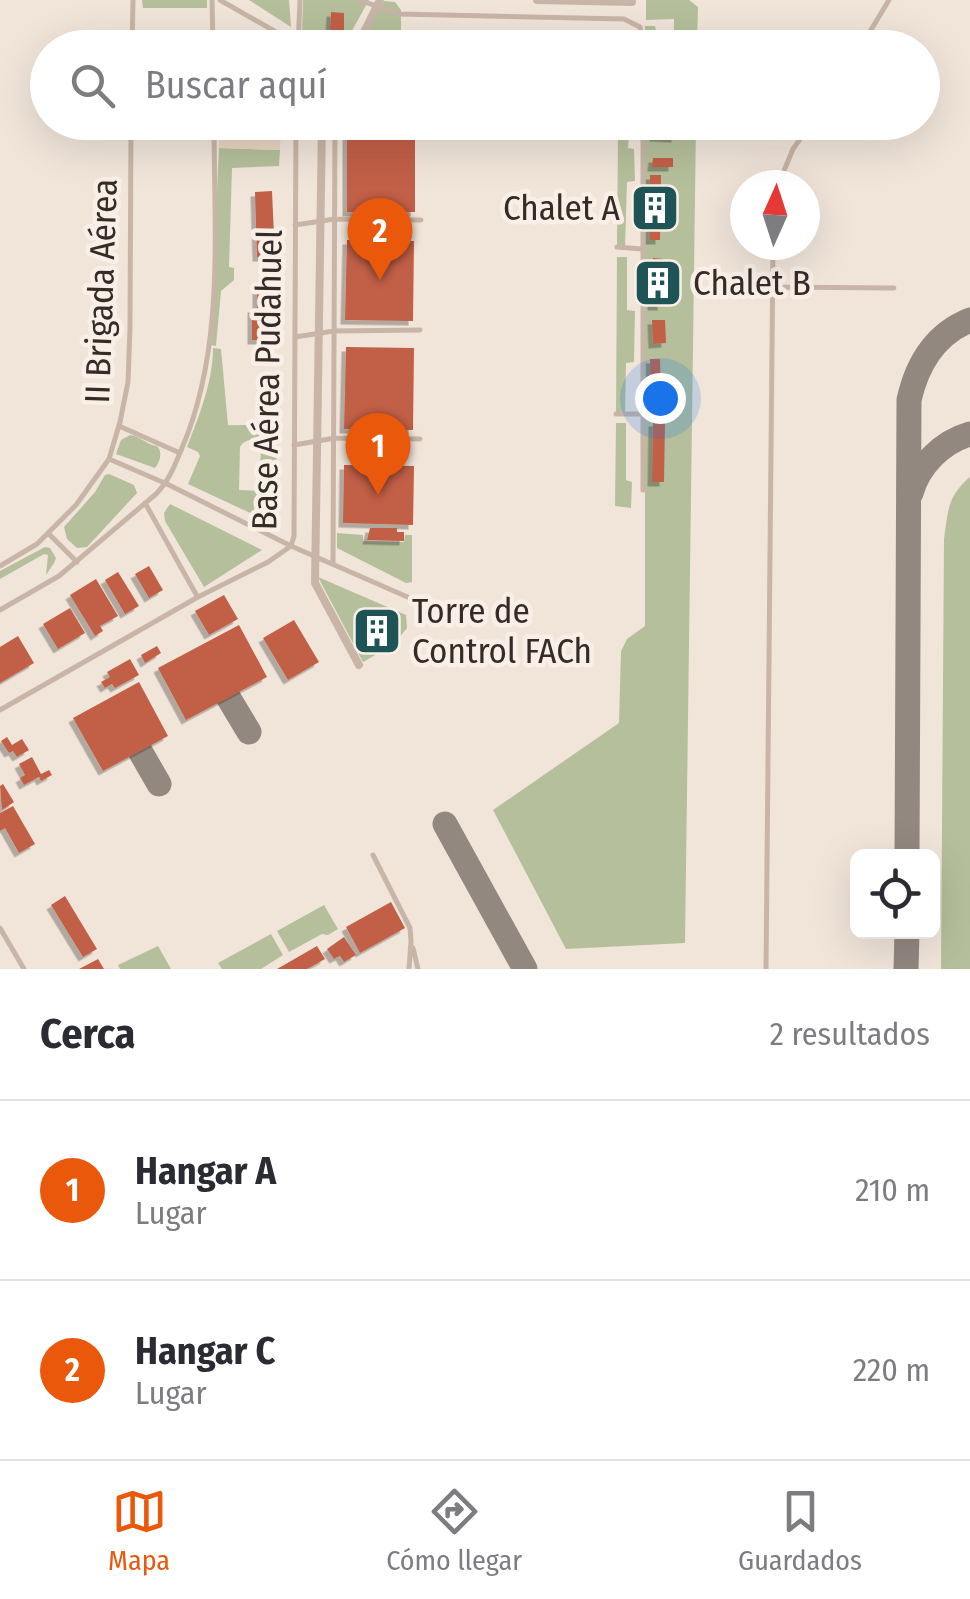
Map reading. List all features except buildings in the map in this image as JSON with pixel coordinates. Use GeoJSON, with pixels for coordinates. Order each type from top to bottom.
{"type":"FeatureCollection","features":[{"type":"Feature","properties":{"kind":"street"},"geometry":{"type":"LineString","coordinates":[[536,0],[632,2]]}},
{"type":"Feature","properties":{"kind":"street"},"geometry":{"type":"LineString","coordinates":[[365,30],[379,3]]}},
{"type":"Feature","properties":{"kind":"street"},"geometry":{"type":"LineString","coordinates":[[322,140],[314,583],[359,665]]}},
{"type":"Feature","properties":{"kind":"lane"},"geometry":{"type":"LineString","coordinates":[[132,30],[133,0]]}},
{"type":"Feature","properties":{"kind":"lane"},"geometry":{"type":"LineString","coordinates":[[212,0],[212,30]]}},
{"type":"Feature","properties":{"kind":"lane"},"geometry":{"type":"LineString","coordinates":[[220,0],[271,30]]}},
{"type":"Feature","properties":{"kind":"lane"},"geometry":{"type":"LineString","coordinates":[[300,0],[300,30]]}},
{"type":"Feature","properties":{"kind":"lane"},"geometry":{"type":"LineString","coordinates":[[358,0],[379,3],[398,14],[624,19],[641,30]]}},
{"type":"Feature","properties":{"kind":"lane"},"geometry":{"type":"LineString","coordinates":[[870,30],[888,0]]}},
{"type":"Feature","properties":{"kind":"lane","name":"II Brigada Aérea"},"geometry":{"type":"LineString","coordinates":[[0,566],[48,534],[76,505],[109,459],[128,382],[131,140]]}},
{"type":"Feature","properties":{"kind":"lane"},"geometry":{"type":"LineString","coordinates":[[0,610],[59,576],[166,484],[199,404],[209,356],[214,140]]}},
{"type":"Feature","properties":{"kind":"lane","name":"Base Aérea Pudahuel"},"geometry":{"type":"LineString","coordinates":[[0,710],[291,546],[296,140]]}},
{"type":"Feature","properties":{"kind":"lane"},"geometry":{"type":"LineString","coordinates":[[333,564],[334,140]]}},
{"type":"Feature","properties":{"kind":"lane"},"geometry":{"type":"LineString","coordinates":[[643,140],[643,490]]}},
{"type":"Feature","properties":{"kind":"lane"},"geometry":{"type":"LineString","coordinates":[[784,170],[799,140]]}},
{"type":"Feature","properties":{"kind":"lane"},"geometry":{"type":"LineString","coordinates":[[295,225],[334,219],[421,220]]}},
{"type":"Feature","properties":{"kind":"lane"},"geometry":{"type":"LineString","coordinates":[[617,247],[642,249]]}},
{"type":"Feature","properties":{"kind":"lane"},"geometry":{"type":"LineString","coordinates":[[766,969],[773,260]]}},
{"type":"Feature","properties":{"kind":"lane"},"geometry":{"type":"LineString","coordinates":[[773,288],[894,288]]}},
{"type":"Feature","properties":{"kind":"lane"},"geometry":{"type":"LineString","coordinates":[[294,337],[334,331],[420,330]]}},
{"type":"Feature","properties":{"kind":"lane"},"geometry":{"type":"LineString","coordinates":[[616,414],[642,414]]}},
{"type":"Feature","properties":{"kind":"lane"},"geometry":{"type":"LineString","coordinates":[[119,426],[180,453]]}},
{"type":"Feature","properties":{"kind":"lane"},"geometry":{"type":"LineString","coordinates":[[294,445],[334,438],[420,439]]}},
{"type":"Feature","properties":{"kind":"lane"},"geometry":{"type":"LineString","coordinates":[[109,459],[419,602]]}},
{"type":"Feature","properties":{"kind":"lane"},"geometry":{"type":"LineString","coordinates":[[145,503],[198,597]]}},
{"type":"Feature","properties":{"kind":"lane"},"geometry":{"type":"LineString","coordinates":[[48,534],[76,562]]}},
{"type":"Feature","properties":{"kind":"lane"},"geometry":{"type":"LineString","coordinates":[[373,855],[410,928],[409,969]]}},
{"type":"Feature","properties":{"kind":"lane"},"geometry":{"type":"LineString","coordinates":[[0,928],[24,969]]}},
{"type":"Feature","properties":{"kind":"lane"},"geometry":{"type":"LineString","coordinates":[[0,945],[6,939]]}},
{"type":"Feature","properties":{"kind":"lane"},"geometry":{"type":"LineString","coordinates":[[411,942],[418,969]]}},
{"type":"Feature","properties":{"kind":"green space"},"geometry":{"type":"Polygon","coordinates":[[[142,0],[207,0],[207,8],[143,8],[142,0]]]}},
{"type":"Feature","properties":{"kind":"green space"},"geometry":{"type":"Polygon","coordinates":[[[249,0],[289,0],[291,27],[249,0]]]}},
{"type":"Feature","properties":{"kind":"green space"},"geometry":{"type":"Polygon","coordinates":[[[303,0],[369,0],[352,30],[302,30],[303,0]]]}},
{"type":"Feature","properties":{"kind":"green space"},"geometry":{"type":"Polygon","coordinates":[[[646,0],[689,0],[698,7],[697,30],[674,30],[674,19],[646,20],[646,0]]]}},
{"type":"Feature","properties":{"kind":"green space"},"geometry":{"type":"Polygon","coordinates":[[[384,1],[395,2],[401,10],[401,30],[368,30],[384,1]]]}},
{"type":"Feature","properties":{"kind":"green space"},"geometry":{"type":"Polygon","coordinates":[[[618,140],[629,140],[628,148],[634,149],[635,181],[627,182],[625,248],[617,247],[618,140]]]}},
{"type":"Feature","properties":{"kind":"green space"},"geometry":{"type":"Polygon","coordinates":[[[645,140],[696,140],[685,943],[566,949],[493,810],[619,723],[621,651],[627,639],[645,626],[645,140]]]}},
{"type":"Feature","properties":{"kind":"green space"},"geometry":{"type":"Polygon","coordinates":[[[219,148],[280,150],[279,166],[232,168],[229,267],[234,268],[234,280],[221,291],[216,346],[210,345],[219,148]]]}},
{"type":"Feature","properties":{"kind":"green space"},"geometry":{"type":"Polygon","coordinates":[[[617,257],[627,257],[627,310],[635,311],[634,362],[626,363],[625,414],[616,414],[617,257]]]}},
{"type":"Feature","properties":{"kind":"green space"},"geometry":{"type":"Polygon","coordinates":[[[213,348],[221,349],[228,425],[259,425],[274,433],[274,440],[251,440],[240,447],[239,490],[259,491],[261,448],[277,446],[276,525],[188,484],[200,456],[187,447],[208,386],[213,348]]]}},
{"type":"Feature","properties":{"kind":"green space"},"geometry":{"type":"Polygon","coordinates":[[[616,423],[626,423],[626,480],[632,482],[631,508],[615,506],[616,423]]]}},
{"type":"Feature","properties":{"kind":"green space"},"geometry":{"type":"Polygon","coordinates":[[[130,435],[159,448],[155,468],[116,454],[121,440],[130,435]]]}},
{"type":"Feature","properties":{"kind":"green space"},"geometry":{"type":"Polygon","coordinates":[[[109,474],[134,485],[137,493],[87,547],[77,548],[67,539],[64,527],[109,474]]]}},
{"type":"Feature","properties":{"kind":"green space"},"geometry":{"type":"Polygon","coordinates":[[[970,477],[970,969],[941,969],[944,539],[953,498],[970,477]]]}},
{"type":"Feature","properties":{"kind":"green space"},"geometry":{"type":"Polygon","coordinates":[[[170,504],[262,550],[204,587],[165,521],[164,513],[170,504]]]}},
{"type":"Feature","properties":{"kind":"green space"},"geometry":{"type":"Polygon","coordinates":[[[337,533],[363,535],[363,541],[404,542],[405,535],[412,535],[412,582],[406,583],[337,548],[337,533]]]}},
{"type":"Feature","properties":{"kind":"green space"},"geometry":{"type":"Polygon","coordinates":[[[45,547],[56,558],[46,575],[48,555],[44,554],[0,579],[0,571],[45,547]]]}},
{"type":"Feature","properties":{"kind":"green space"},"geometry":{"type":"Polygon","coordinates":[[[318,577],[406,615],[407,628],[393,645],[363,662],[318,577]]]}},
{"type":"Feature","properties":{"kind":"green space"},"geometry":{"type":"Polygon","coordinates":[[[324,905],[338,929],[289,952],[277,931],[324,905]]]}},
{"type":"Feature","properties":{"kind":"green space"},"geometry":{"type":"Polygon","coordinates":[[[271,934],[283,955],[261,969],[222,969],[218,963],[271,934]]]}},
{"type":"Feature","properties":{"kind":"green space"},"geometry":{"type":"Polygon","coordinates":[[[158,946],[171,969],[120,969],[118,965],[158,946]]]}},
{"type":"Feature","properties":{"kind":"shaded area"},"geometry":{"type":"Polygon","coordinates":[[[219,140],[280,140],[280,150],[219,148],[219,140]]]}},
{"type":"Feature","properties":{"kind":"taxiway"},"geometry":{"type":"LineString","coordinates":[[907,849],[909,400],[929,352],[947,333],[970,320]]}},
{"type":"Feature","properties":{"kind":"taxiway"},"geometry":{"type":"LineString","coordinates":[[911,493],[933,456],[970,434]]}},
{"type":"Feature","properties":{"kind":"taxiway"},"geometry":{"type":"LineString","coordinates":[[228,697],[249,732]]}},
{"type":"Feature","properties":{"kind":"taxiway"},"geometry":{"type":"LineString","coordinates":[[140,751],[159,784]]}},
{"type":"Feature","properties":{"kind":"taxiway"},"geometry":{"type":"LineString","coordinates":[[445,824],[525,969]]}},
{"type":"Feature","properties":{"kind":"taxiway"},"geometry":{"type":"LineString","coordinates":[[906,969],[907,939]]}},
{"type":"Feature","properties":{"kind":"place","name":"Chalet A"},"geometry":{"type":"Point","coordinates":[655,208]}},
{"type":"Feature","properties":{"kind":"place","name":"Hangar C"},"geometry":{"type":"Point","coordinates":[380,280]}},
{"type":"Feature","properties":{"kind":"place","name":"Chalet B"},"geometry":{"type":"Point","coordinates":[658,283]}},
{"type":"Feature","properties":{"kind":"place","name":"Hangar A"},"geometry":{"type":"Point","coordinates":[378,495]}},
{"type":"Feature","properties":{"kind":"place","name":"Torre de Control FACh"},"geometry":{"type":"Point","coordinates":[377,631]}}]}
